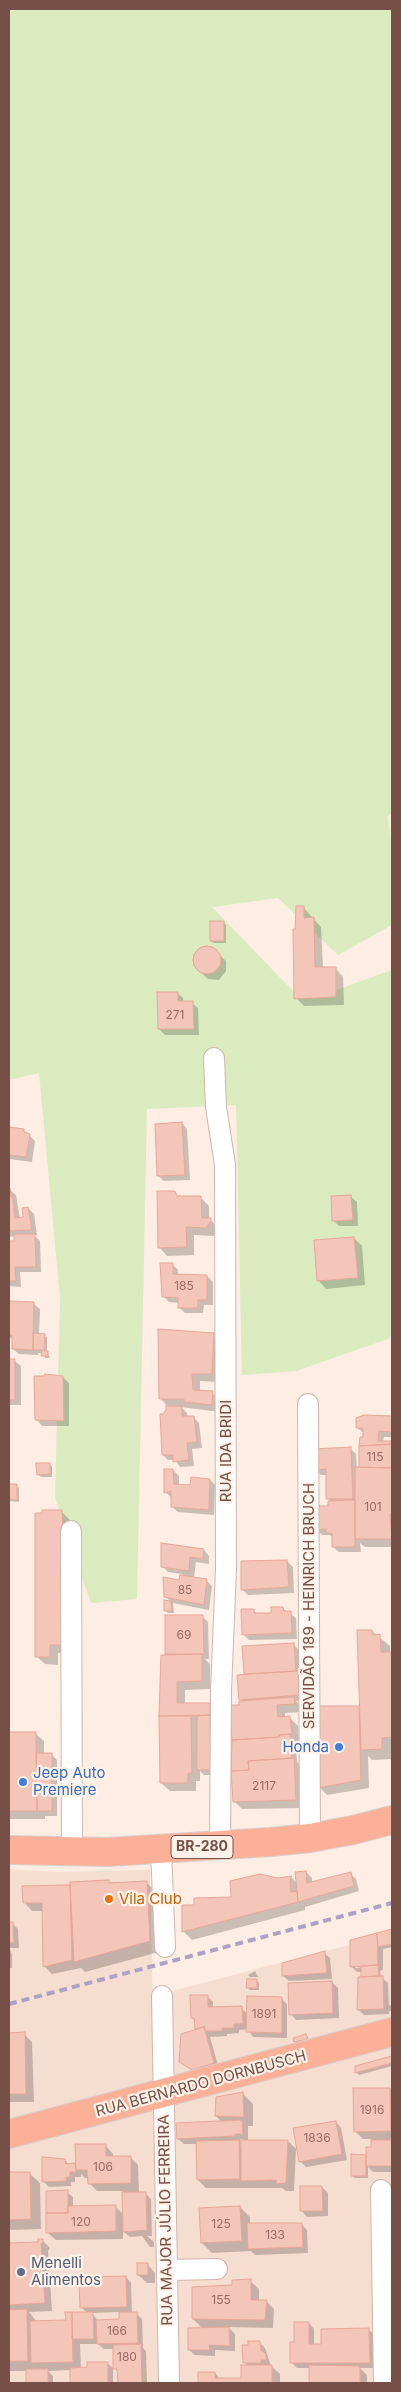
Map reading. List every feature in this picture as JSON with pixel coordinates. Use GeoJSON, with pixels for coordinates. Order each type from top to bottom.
{"type":"FeatureCollection","features":[{"type":"Feature","properties":{"kind":"highway","name":"BR-280"},"geometry":{"type":"LineString","coordinates":[[9,1850],[72,1852],[161,1849],[310,1838],[392,1820]]}},
{"type":"Feature","properties":{"kind":"highway","name":"RUA BERNARDO DORNBUSCH"},"geometry":{"type":"LineString","coordinates":[[9,2134],[392,2032]]}},
{"type":"Feature","properties":{"kind":"street","name":"RUA IDA BRIDI"},"geometry":{"type":"LineString","coordinates":[[214,1058],[216,1107],[225,1165],[226,1570],[221,1691],[220,1845]]}},
{"type":"Feature","properties":{"kind":"street","name":"SERVIDÃO 189 - HEINRICH BRUCH"},"geometry":{"type":"LineString","coordinates":[[308,1404],[310,1838]]}},
{"type":"Feature","properties":{"kind":"street"},"geometry":{"type":"LineString","coordinates":[[71,1531],[72,1852]]}},
{"type":"Feature","properties":{"kind":"street"},"geometry":{"type":"LineString","coordinates":[[161,1849],[165,1947]]}},
{"type":"Feature","properties":{"kind":"street","name":"RUA MAJOR JÚLIO FERREIRA"},"geometry":{"type":"LineString","coordinates":[[162,1996],[169,2383]]}},
{"type":"Feature","properties":{"kind":"street"},"geometry":{"type":"LineString","coordinates":[[381,2190],[388,2335],[384,2383]]}},
{"type":"Feature","properties":{"kind":"street"},"geometry":{"type":"LineString","coordinates":[[167,2270],[218,2269]]}},
{"type":"Feature","properties":{"kind":"shaded area"},"geometry":{"type":"Polygon","coordinates":[[[9,1869],[57,1872],[150,1870],[161,2383],[9,2383],[9,1869]]]}},
{"type":"Feature","properties":{"kind":"shaded area"},"geometry":{"type":"Polygon","coordinates":[[[392,1934],[392,2383],[174,2383],[168,1992],[392,1934]]]}},
{"type":"Feature","properties":{"kind":"green space"},"geometry":{"type":"Polygon","coordinates":[[[9,9],[392,9],[392,813],[388,816],[392,851],[392,925],[338,955],[278,898],[212,907],[294,992],[333,991],[392,970],[392,1334],[388,1339],[296,1371],[242,1375],[236,1105],[147,1109],[137,1599],[91,1603],[55,1498],[60,1298],[39,1073],[9,1080],[9,9]]]}},
{"type":"Feature","properties":{"kind":"building"},"geometry":{"type":"Polygon","coordinates":[[[296,906],[304,906],[304,918],[314,917],[315,967],[336,967],[336,997],[294,999],[293,929],[295,929],[296,906]]]}},
{"type":"Feature","properties":{"kind":"building"},"geometry":{"type":"Polygon","coordinates":[[[210,921],[224,921],[224,941],[210,941],[210,921]]]}},
{"type":"Feature","properties":{"kind":"building"},"geometry":{"type":"Polygon","coordinates":[[[207,946],[217,950],[221,960],[217,970],[207,974],[197,970],[193,960],[197,950],[207,946]]]}},
{"type":"Feature","properties":{"kind":"building"},"geometry":{"type":"Polygon","coordinates":[[[157,992],[178,992],[178,1001],[193,1001],[194,1029],[158,1029],[157,992]]]}},
{"type":"Feature","properties":{"kind":"building"},"geometry":{"type":"Polygon","coordinates":[[[182,1122],[185,1175],[157,1176],[155,1124],[182,1122]]]}},
{"type":"Feature","properties":{"kind":"building"},"geometry":{"type":"Polygon","coordinates":[[[9,1127],[24,1129],[24,1132],[30,1134],[26,1157],[9,1155],[9,1127]]]}},
{"type":"Feature","properties":{"kind":"building"},"geometry":{"type":"Polygon","coordinates":[[[9,1188],[11,1197],[13,1197],[15,1218],[23,1217],[22,1208],[28,1207],[32,1230],[9,1231],[9,1188]]]}},
{"type":"Feature","properties":{"kind":"building"},"geometry":{"type":"Polygon","coordinates":[[[157,1191],[175,1191],[177,1196],[201,1196],[202,1218],[211,1218],[211,1221],[206,1228],[186,1227],[187,1247],[158,1248],[157,1191]]]}},
{"type":"Feature","properties":{"kind":"building"},"geometry":{"type":"Polygon","coordinates":[[[351,1195],[353,1220],[332,1221],[331,1196],[351,1195]]]}},
{"type":"Feature","properties":{"kind":"building"},"geometry":{"type":"Polygon","coordinates":[[[14,1234],[35,1234],[36,1267],[15,1267],[16,1281],[9,1281],[9,1241],[14,1241],[14,1234]]]}},
{"type":"Feature","properties":{"kind":"building"},"geometry":{"type":"Polygon","coordinates":[[[354,1237],[358,1278],[317,1281],[314,1240],[354,1237]]]}},
{"type":"Feature","properties":{"kind":"building"},"geometry":{"type":"Polygon","coordinates":[[[160,1263],[173,1263],[173,1274],[207,1275],[207,1300],[198,1300],[198,1308],[178,1308],[178,1298],[162,1297],[160,1263]]]}},
{"type":"Feature","properties":{"kind":"building"},"geometry":{"type":"Polygon","coordinates":[[[9,1301],[34,1302],[33,1350],[12,1349],[12,1335],[9,1335],[9,1301]]]}},
{"type":"Feature","properties":{"kind":"building"},"geometry":{"type":"Polygon","coordinates":[[[158,1329],[214,1333],[212,1374],[192,1374],[193,1390],[213,1391],[212,1405],[184,1402],[184,1399],[159,1399],[158,1329]]]}},
{"type":"Feature","properties":{"kind":"building"},"geometry":{"type":"Polygon","coordinates":[[[33,1333],[45,1334],[44,1351],[48,1351],[48,1356],[41,1356],[42,1350],[33,1350],[33,1333]]]}},
{"type":"Feature","properties":{"kind":"building"},"geometry":{"type":"Polygon","coordinates":[[[9,1359],[15,1359],[15,1400],[9,1400],[9,1359]]]}},
{"type":"Feature","properties":{"kind":"building"},"geometry":{"type":"Polygon","coordinates":[[[45,1374],[63,1376],[64,1421],[35,1420],[34,1376],[44,1376],[45,1374]]]}},
{"type":"Feature","properties":{"kind":"building"},"geometry":{"type":"Polygon","coordinates":[[[166,1406],[182,1406],[182,1416],[194,1416],[197,1442],[187,1443],[189,1460],[173,1462],[173,1455],[162,1455],[160,1414],[163,1414],[166,1410],[166,1406]]]}},
{"type":"Feature","properties":{"kind":"building"},"geometry":{"type":"Polygon","coordinates":[[[364,1415],[392,1416],[392,1432],[379,1431],[378,1441],[392,1441],[392,1444],[359,1446],[360,1437],[363,1437],[363,1428],[356,1428],[356,1418],[364,1415]]]}},
{"type":"Feature","properties":{"kind":"building"},"geometry":{"type":"Polygon","coordinates":[[[392,1444],[392,1468],[359,1467],[359,1446],[392,1444]]]}},
{"type":"Feature","properties":{"kind":"building"},"geometry":{"type":"Polygon","coordinates":[[[351,1447],[353,1499],[326,1499],[326,1469],[314,1470],[313,1449],[351,1447]]]}},
{"type":"Feature","properties":{"kind":"building"},"geometry":{"type":"Polygon","coordinates":[[[36,1463],[50,1463],[50,1474],[37,1475],[36,1463]]]}},
{"type":"Feature","properties":{"kind":"building"},"geometry":{"type":"Polygon","coordinates":[[[355,1467],[392,1468],[392,1513],[390,1514],[392,1539],[355,1539],[355,1467]]]}},
{"type":"Feature","properties":{"kind":"building"},"geometry":{"type":"Polygon","coordinates":[[[164,1469],[173,1469],[174,1484],[190,1485],[191,1477],[210,1479],[209,1510],[171,1507],[171,1491],[164,1493],[164,1469]]]}},
{"type":"Feature","properties":{"kind":"building"},"geometry":{"type":"Polygon","coordinates":[[[9,1484],[17,1484],[17,1500],[9,1499],[9,1484]]]}},
{"type":"Feature","properties":{"kind":"building"},"geometry":{"type":"Polygon","coordinates":[[[355,1500],[355,1547],[332,1547],[332,1533],[326,1533],[326,1529],[315,1530],[314,1506],[328,1506],[328,1501],[355,1500]]]}},
{"type":"Feature","properties":{"kind":"building"},"geometry":{"type":"Polygon","coordinates":[[[42,1510],[62,1510],[68,1645],[50,1645],[50,1657],[35,1657],[35,1513],[42,1513],[42,1510]]]}},
{"type":"Feature","properties":{"kind":"building"},"geometry":{"type":"Polygon","coordinates":[[[161,1543],[204,1549],[203,1559],[190,1557],[189,1571],[161,1567],[161,1543]]]}},
{"type":"Feature","properties":{"kind":"building"},"geometry":{"type":"Polygon","coordinates":[[[287,1560],[289,1587],[241,1590],[241,1561],[287,1560]]]}},
{"type":"Feature","properties":{"kind":"building"},"geometry":{"type":"Polygon","coordinates":[[[180,1575],[207,1579],[204,1605],[164,1597],[163,1577],[179,1580],[180,1575]]]}},
{"type":"Feature","properties":{"kind":"building"},"geometry":{"type":"Polygon","coordinates":[[[164,1600],[171,1601],[172,1611],[164,1611],[164,1600]]]}},
{"type":"Feature","properties":{"kind":"building"},"geometry":{"type":"Polygon","coordinates":[[[271,1607],[283,1607],[284,1611],[291,1611],[292,1633],[242,1635],[241,1609],[254,1609],[254,1613],[271,1613],[271,1607]]]}},
{"type":"Feature","properties":{"kind":"building"},"geometry":{"type":"Polygon","coordinates":[[[165,1615],[203,1615],[204,1654],[165,1654],[165,1615]]]}},
{"type":"Feature","properties":{"kind":"building"},"geometry":{"type":"Polygon","coordinates":[[[357,1630],[372,1630],[373,1635],[380,1634],[381,1652],[392,1652],[392,1737],[382,1738],[382,1749],[361,1750],[357,1630]]]}},
{"type":"Feature","properties":{"kind":"building"},"geometry":{"type":"Polygon","coordinates":[[[294,1643],[296,1671],[244,1674],[242,1646],[294,1643]]]}},
{"type":"Feature","properties":{"kind":"building"},"geometry":{"type":"Polygon","coordinates":[[[202,1654],[202,1681],[177,1682],[177,1703],[210,1703],[210,1715],[159,1716],[161,1655],[202,1654]]]}},
{"type":"Feature","properties":{"kind":"building"},"geometry":{"type":"Polygon","coordinates":[[[298,1671],[299,1695],[239,1700],[237,1675],[298,1671]]]}},
{"type":"Feature","properties":{"kind":"building"},"geometry":{"type":"Polygon","coordinates":[[[294,1697],[295,1704],[277,1705],[278,1717],[290,1716],[292,1734],[279,1735],[279,1737],[232,1740],[229,1705],[239,1705],[239,1701],[294,1697]]]}},
{"type":"Feature","properties":{"kind":"building","name":"Honda"},"geometry":{"type":"Polygon","coordinates":[[[315,1706],[359,1706],[361,1780],[318,1788],[315,1706]]]}},
{"type":"Feature","properties":{"kind":"building"},"geometry":{"type":"Polygon","coordinates":[[[210,1715],[211,1770],[197,1770],[197,1716],[210,1715]]]}},
{"type":"Feature","properties":{"kind":"building"},"geometry":{"type":"Polygon","coordinates":[[[159,1716],[191,1716],[192,1773],[188,1773],[188,1783],[160,1783],[159,1716]]]}},
{"type":"Feature","properties":{"kind":"building","name":"Jeep Auto Premiere"},"geometry":{"type":"Polygon","coordinates":[[[9,1732],[36,1732],[37,1811],[9,1811],[9,1732]]]}},
{"type":"Feature","properties":{"kind":"building"},"geometry":{"type":"Polygon","coordinates":[[[290,1734],[292,1758],[248,1761],[249,1770],[231,1771],[232,1740],[279,1737],[279,1735],[290,1734]]]}},
{"type":"Feature","properties":{"kind":"building"},"geometry":{"type":"Polygon","coordinates":[[[36,1753],[52,1753],[52,1811],[37,1811],[36,1753]]]}},
{"type":"Feature","properties":{"kind":"building"},"geometry":{"type":"Polygon","coordinates":[[[294,1758],[296,1800],[233,1802],[231,1771],[249,1770],[248,1761],[294,1758]]]}},
{"type":"Feature","properties":{"kind":"building"},"geometry":{"type":"Polygon","coordinates":[[[306,1871],[307,1883],[351,1872],[354,1886],[298,1902],[295,1872],[306,1871]]]}},
{"type":"Feature","properties":{"kind":"building"},"geometry":{"type":"Polygon","coordinates":[[[260,1874],[278,1878],[292,1876],[290,1879],[291,1892],[297,1891],[298,1902],[182,1932],[182,1905],[194,1905],[194,1898],[231,1897],[230,1881],[260,1874]]]}},
{"type":"Feature","properties":{"kind":"building"},"geometry":{"type":"Polygon","coordinates":[[[109,1880],[109,1883],[147,1881],[150,1941],[74,1962],[70,1882],[109,1880]]]}},
{"type":"Feature","properties":{"kind":"building"},"geometry":{"type":"Polygon","coordinates":[[[70,1885],[72,1960],[43,1967],[42,1903],[23,1903],[22,1886],[70,1885]]]}},
{"type":"Feature","properties":{"kind":"building"},"geometry":{"type":"Polygon","coordinates":[[[9,1922],[13,1922],[14,1942],[9,1943],[9,1922]]]}},
{"type":"Feature","properties":{"kind":"building"},"geometry":{"type":"Polygon","coordinates":[[[392,1929],[392,1944],[378,1947],[377,1933],[392,1929]]]}},
{"type":"Feature","properties":{"kind":"building"},"geometry":{"type":"Polygon","coordinates":[[[377,1933],[378,1965],[350,1967],[350,1940],[377,1933]]]}},
{"type":"Feature","properties":{"kind":"building"},"geometry":{"type":"Polygon","coordinates":[[[325,1951],[327,1973],[282,1976],[282,1963],[325,1951]]]}},
{"type":"Feature","properties":{"kind":"building"},"geometry":{"type":"Polygon","coordinates":[[[378,1965],[379,1976],[361,1977],[361,1966],[378,1965]]]}},
{"type":"Feature","properties":{"kind":"building"},"geometry":{"type":"Polygon","coordinates":[[[383,1976],[384,2009],[357,2010],[358,1977],[383,1976]]]}},
{"type":"Feature","properties":{"kind":"building"},"geometry":{"type":"Polygon","coordinates":[[[247,1979],[257,1979],[257,1988],[246,1988],[247,1979]]]}},
{"type":"Feature","properties":{"kind":"building"},"geometry":{"type":"Polygon","coordinates":[[[332,1981],[333,2013],[289,2015],[288,1983],[332,1981]]]}},
{"type":"Feature","properties":{"kind":"building"},"geometry":{"type":"Polygon","coordinates":[[[190,1995],[208,1995],[208,2007],[242,2006],[243,2024],[234,2024],[234,2028],[222,2028],[222,2031],[205,2031],[204,2027],[195,2029],[194,2018],[191,2018],[190,1995]]]}},
{"type":"Feature","properties":{"kind":"building"},"geometry":{"type":"Polygon","coordinates":[[[247,1996],[282,1997],[282,2033],[246,2032],[247,1996]]]}},
{"type":"Feature","properties":{"kind":"building"},"geometry":{"type":"Polygon","coordinates":[[[204,2027],[214,2063],[192,2070],[179,2062],[181,2034],[204,2027]]]}},
{"type":"Feature","properties":{"kind":"building"},"geometry":{"type":"Polygon","coordinates":[[[25,2032],[26,2094],[9,2094],[9,2033],[25,2032]]]}},
{"type":"Feature","properties":{"kind":"building"},"geometry":{"type":"Polygon","coordinates":[[[306,2034],[308,2039],[294,2042],[293,2038],[306,2034]]]}},
{"type":"Feature","properties":{"kind":"building"},"geometry":{"type":"Polygon","coordinates":[[[392,2056],[392,2063],[355,2073],[355,2066],[392,2056]]]}},
{"type":"Feature","properties":{"kind":"building"},"geometry":{"type":"Polygon","coordinates":[[[353,2088],[390,2088],[391,2131],[354,2132],[353,2088]]]}},
{"type":"Feature","properties":{"kind":"building"},"geometry":{"type":"Polygon","coordinates":[[[243,2092],[244,2117],[215,2116],[216,2097],[243,2092]]]}},
{"type":"Feature","properties":{"kind":"building"},"geometry":{"type":"Polygon","coordinates":[[[242,2120],[243,2134],[177,2139],[176,2123],[242,2120]]]}},
{"type":"Feature","properties":{"kind":"building"},"geometry":{"type":"Polygon","coordinates":[[[336,2121],[342,2154],[299,2162],[293,2128],[336,2121]]]}},
{"type":"Feature","properties":{"kind":"building"},"geometry":{"type":"Polygon","coordinates":[[[239,2140],[240,2179],[197,2180],[196,2141],[239,2140]]]}},
{"type":"Feature","properties":{"kind":"building"},"geometry":{"type":"Polygon","coordinates":[[[241,2140],[288,2140],[286,2183],[276,2184],[276,2180],[241,2181],[241,2140]]]}},
{"type":"Feature","properties":{"kind":"building"},"geometry":{"type":"Polygon","coordinates":[[[371,2140],[392,2140],[392,2166],[366,2166],[366,2147],[371,2147],[371,2140]]]}},
{"type":"Feature","properties":{"kind":"building"},"geometry":{"type":"Polygon","coordinates":[[[75,2144],[106,2144],[106,2156],[131,2156],[131,2183],[88,2184],[87,2170],[76,2170],[75,2144]]]}},
{"type":"Feature","properties":{"kind":"building"},"geometry":{"type":"Polygon","coordinates":[[[351,2154],[366,2155],[366,2176],[351,2176],[351,2154]]]}},
{"type":"Feature","properties":{"kind":"building"},"geometry":{"type":"Polygon","coordinates":[[[42,2157],[65,2159],[66,2164],[75,2163],[76,2172],[70,2172],[70,2177],[66,2177],[66,2181],[42,2182],[42,2157]]]}},
{"type":"Feature","properties":{"kind":"building"},"geometry":{"type":"Polygon","coordinates":[[[9,2172],[30,2172],[31,2219],[9,2220],[9,2172]]]}},
{"type":"Feature","properties":{"kind":"building"},"geometry":{"type":"Polygon","coordinates":[[[300,2186],[322,2186],[323,2211],[300,2211],[300,2186]]]}},
{"type":"Feature","properties":{"kind":"building"},"geometry":{"type":"Polygon","coordinates":[[[68,2190],[68,2213],[46,2213],[46,2191],[68,2190]]]}},
{"type":"Feature","properties":{"kind":"building"},"geometry":{"type":"Polygon","coordinates":[[[122,2192],[146,2192],[147,2230],[123,2232],[122,2192]]]}},
{"type":"Feature","properties":{"kind":"building"},"geometry":{"type":"Polygon","coordinates":[[[116,2205],[116,2231],[46,2233],[46,2213],[68,2213],[68,2206],[116,2205]]]}},
{"type":"Feature","properties":{"kind":"building"},"geometry":{"type":"Polygon","coordinates":[[[240,2206],[242,2241],[201,2243],[199,2208],[240,2206]]]}},
{"type":"Feature","properties":{"kind":"building"},"geometry":{"type":"Polygon","coordinates":[[[247,2223],[302,2223],[303,2247],[248,2249],[247,2223]]]}},
{"type":"Feature","properties":{"kind":"building"},"geometry":{"type":"Polygon","coordinates":[[[38,2239],[43,2239],[43,2243],[41,2243],[45,2303],[9,2305],[9,2243],[38,2242],[38,2239]]]}},
{"type":"Feature","properties":{"kind":"building"},"geometry":{"type":"Polygon","coordinates":[[[137,2263],[148,2263],[148,2275],[137,2275],[137,2263]]]}},
{"type":"Feature","properties":{"kind":"building"},"geometry":{"type":"Polygon","coordinates":[[[126,2276],[127,2307],[80,2308],[79,2282],[81,2282],[81,2277],[126,2276]]]}},
{"type":"Feature","properties":{"kind":"building"},"geometry":{"type":"Polygon","coordinates":[[[251,2279],[251,2300],[267,2300],[265,2320],[192,2319],[192,2287],[232,2285],[232,2280],[251,2279]]]}},
{"type":"Feature","properties":{"kind":"building"},"geometry":{"type":"Polygon","coordinates":[[[27,2309],[28,2361],[9,2361],[9,2310],[27,2309]]]}},
{"type":"Feature","properties":{"kind":"building"},"geometry":{"type":"Polygon","coordinates":[[[65,2312],[72,2312],[73,2362],[31,2363],[30,2321],[66,2320],[65,2312]]]}},
{"type":"Feature","properties":{"kind":"building"},"geometry":{"type":"Polygon","coordinates":[[[72,2312],[93,2312],[94,2339],[72,2339],[72,2312]]]}},
{"type":"Feature","properties":{"kind":"building"},"geometry":{"type":"Polygon","coordinates":[[[119,2312],[137,2312],[138,2343],[97,2344],[96,2320],[119,2319],[119,2312]]]}},
{"type":"Feature","properties":{"kind":"building"},"geometry":{"type":"Polygon","coordinates":[[[294,2322],[309,2322],[309,2344],[321,2344],[321,2329],[369,2328],[370,2363],[290,2363],[290,2342],[294,2342],[294,2322]]]}},
{"type":"Feature","properties":{"kind":"building"},"geometry":{"type":"Polygon","coordinates":[[[229,2327],[230,2346],[209,2345],[210,2350],[188,2350],[188,2328],[229,2327]]]}},
{"type":"Feature","properties":{"kind":"building"},"geometry":{"type":"Polygon","coordinates":[[[248,2341],[260,2341],[261,2350],[266,2354],[266,2360],[261,2360],[261,2363],[243,2363],[242,2345],[248,2345],[248,2341]]]}},
{"type":"Feature","properties":{"kind":"building"},"geometry":{"type":"Polygon","coordinates":[[[141,2344],[142,2383],[118,2383],[117,2369],[113,2369],[113,2345],[141,2344]]]}},
{"type":"Feature","properties":{"kind":"building"},"geometry":{"type":"Polygon","coordinates":[[[87,2362],[108,2362],[108,2383],[70,2383],[70,2368],[87,2367],[87,2362]]]}},
{"type":"Feature","properties":{"kind":"building"},"geometry":{"type":"Polygon","coordinates":[[[241,2365],[272,2365],[272,2383],[198,2383],[198,2372],[215,2372],[215,2378],[241,2378],[241,2365]]]}},
{"type":"Feature","properties":{"kind":"building"},"geometry":{"type":"Polygon","coordinates":[[[309,2365],[360,2366],[360,2383],[309,2383],[309,2365]]]}},
{"type":"Feature","properties":{"kind":"building"},"geometry":{"type":"Polygon","coordinates":[[[26,2369],[48,2369],[48,2383],[26,2383],[26,2369]]]}},
{"type":"Feature","properties":{"kind":"railway"},"geometry":{"type":"LineString","coordinates":[[9,2004],[392,1903]]}},
{"type":"Feature","properties":{"kind":"place","name":"Honda"},"geometry":{"type":"Point","coordinates":[339,1747]}},
{"type":"Feature","properties":{"kind":"place","name":"Jeep Auto Premiere"},"geometry":{"type":"Point","coordinates":[23,1782]}},
{"type":"Feature","properties":{"kind":"place","name":"Vila Club"},"geometry":{"type":"Point","coordinates":[109,1899]}},
{"type":"Feature","properties":{"kind":"place","name":"Menelli Alimentos"},"geometry":{"type":"Point","coordinates":[21,2272]}}]}
